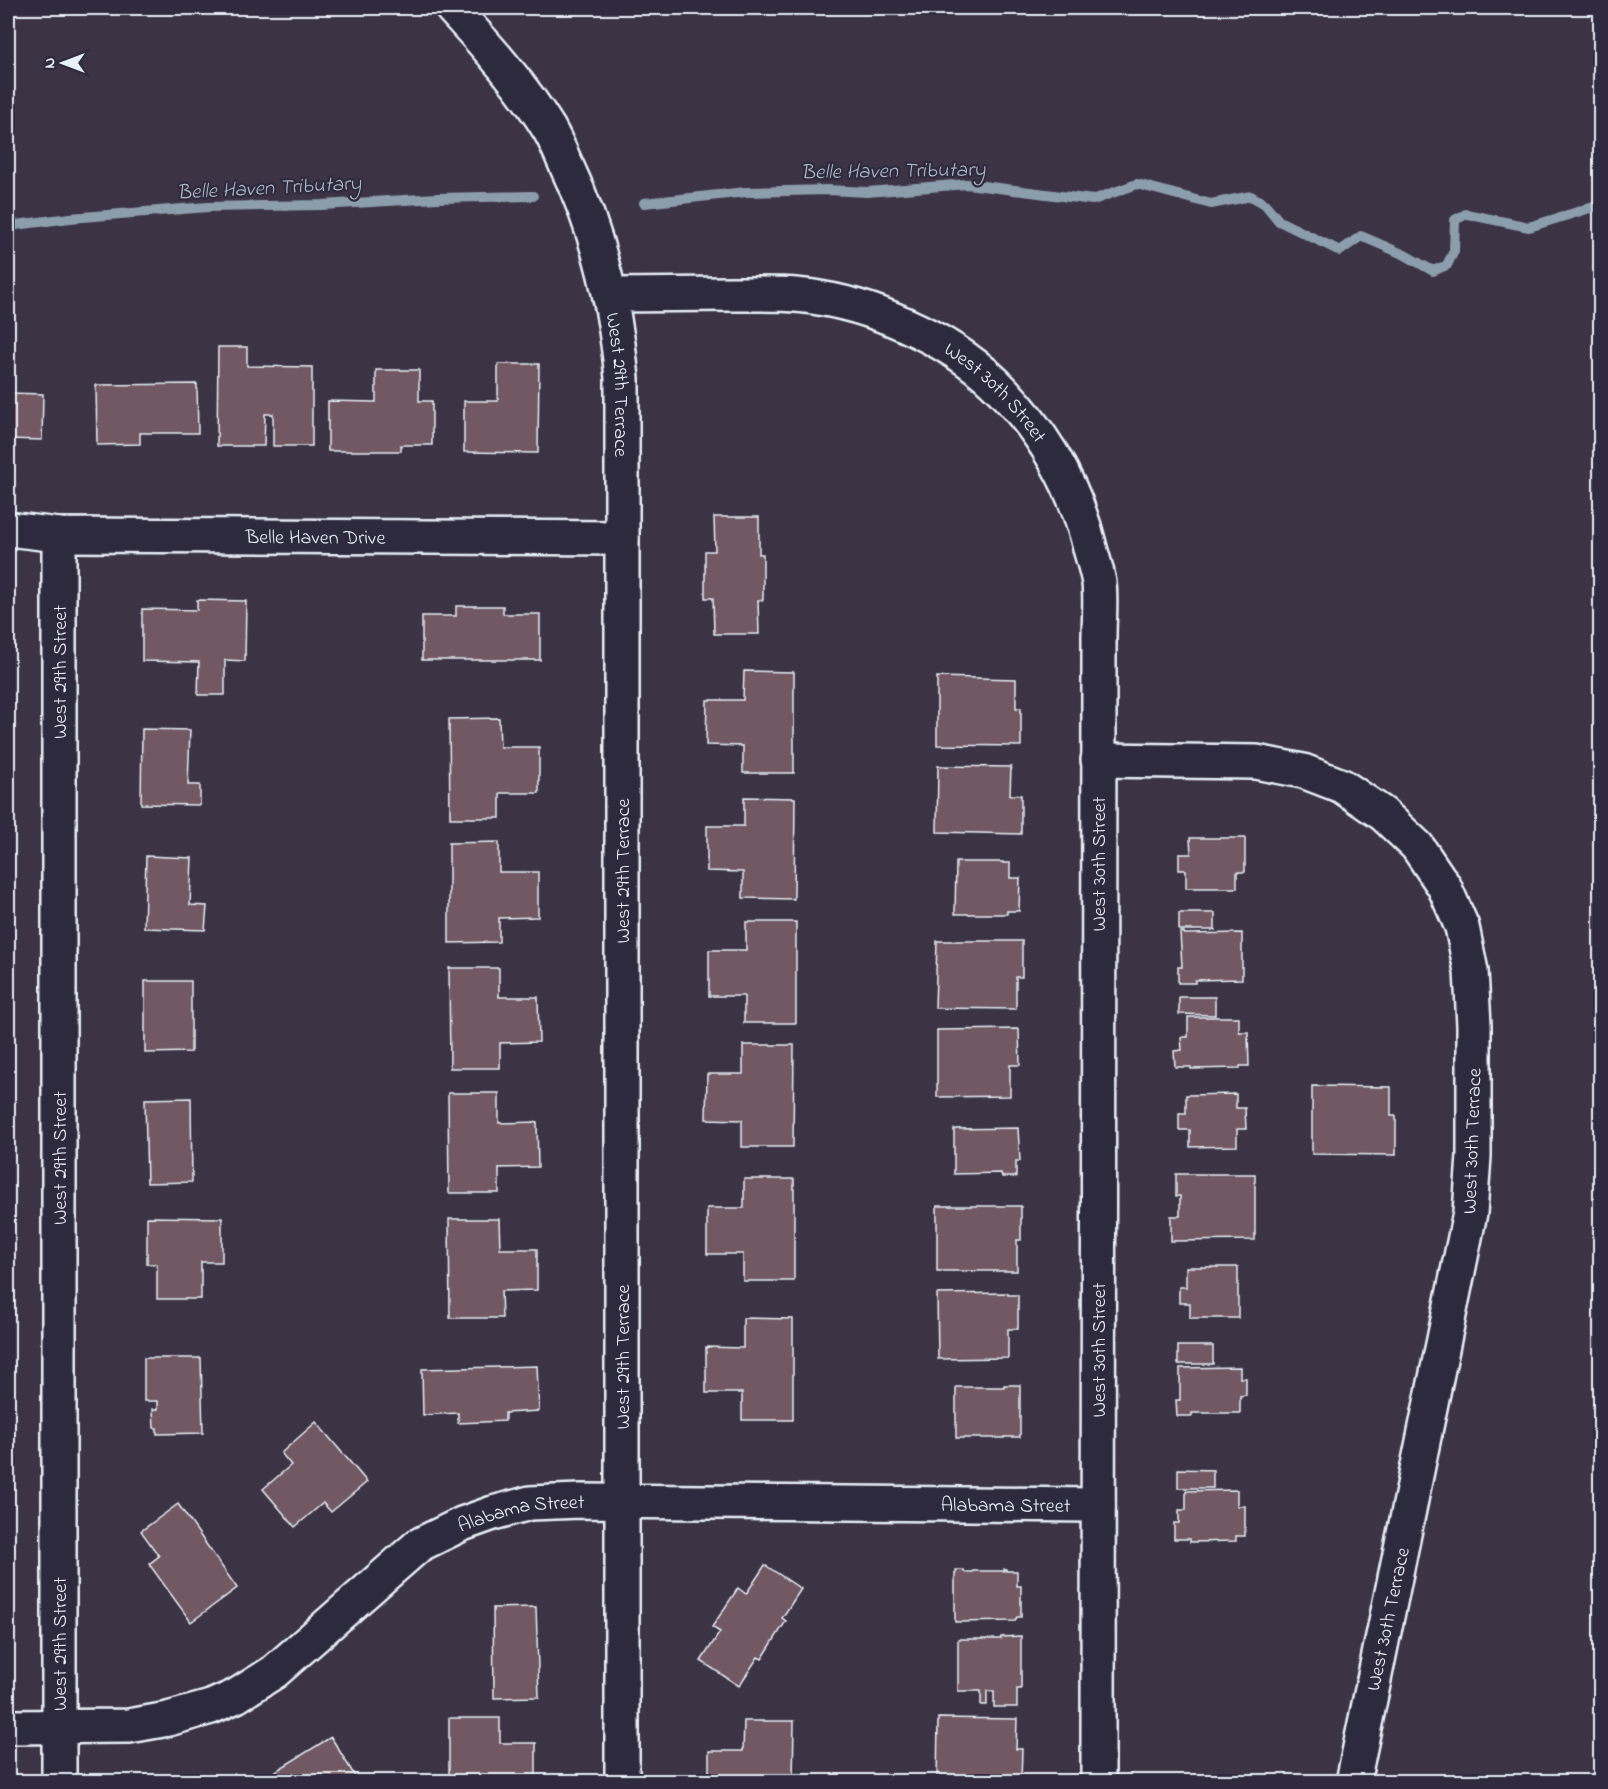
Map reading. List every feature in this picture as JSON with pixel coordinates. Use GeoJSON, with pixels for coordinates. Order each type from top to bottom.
{"type":"FeatureCollection","features":[{"type":"Feature","properties":{"kind":"street","name":"West 29th Terrace"},"geometry":{"type":"LineString","coordinates":[[452,8],[521,87],[550,131],[577,188],[596,238],[619,343],[622,378],[622,1782]]}},
{"type":"Feature","properties":{"kind":"street","name":"West 30th Street"},"geometry":{"type":"LineString","coordinates":[[610,295],[782,294],[819,298],[858,307],[930,337],[971,363],[1002,390],[1038,434],[1068,483],[1086,529],[1099,583],[1098,1782]]}},
{"type":"Feature","properties":{"kind":"street","name":"Belle Haven Drive"},"geometry":{"type":"LineString","coordinates":[[8,529],[59,535],[622,538]]}},
{"type":"Feature","properties":{"kind":"street","name":"West 29th Street"},"geometry":{"type":"LineString","coordinates":[[59,535],[59,1782]]}},
{"type":"Feature","properties":{"kind":"street","name":"West 30th Terrace"},"geometry":{"type":"LineString","coordinates":[[1098,760],[1256,762],[1303,771],[1342,786],[1383,814],[1418,846],[1444,886],[1462,927],[1472,971],[1474,1024],[1474,1156],[1470,1213],[1353,1782]]}},
{"type":"Feature","properties":{"kind":"street","name":"Alabama Street"},"geometry":{"type":"LineString","coordinates":[[8,1727],[129,1726],[168,1719],[211,1707],[236,1696],[274,1672],[419,1545],[462,1524],[530,1503],[1098,1505]]}},
{"type":"Feature","properties":{"kind":"building"},"geometry":{"type":"Polygon","coordinates":[[[218,347],[247,347],[247,366],[312,367],[312,446],[273,446],[273,414],[265,414],[264,446],[217,446],[218,347]]]}},
{"type":"Feature","properties":{"kind":"building"},"geometry":{"type":"Polygon","coordinates":[[[498,364],[539,364],[538,453],[464,452],[464,401],[498,401],[498,364]]]}},
{"type":"Feature","properties":{"kind":"building"},"geometry":{"type":"Polygon","coordinates":[[[376,370],[419,370],[419,401],[432,401],[432,445],[401,445],[401,451],[328,451],[328,401],[376,402],[376,370]]]}},
{"type":"Feature","properties":{"kind":"building"},"geometry":{"type":"Polygon","coordinates":[[[197,384],[198,433],[140,433],[140,444],[97,445],[96,385],[197,384]]]}},
{"type":"Feature","properties":{"kind":"building"},"geometry":{"type":"Polygon","coordinates":[[[8,393],[43,394],[42,440],[8,439],[8,393]]]}},
{"type":"Feature","properties":{"kind":"building"},"geometry":{"type":"Polygon","coordinates":[[[714,517],[759,517],[759,554],[763,554],[763,600],[758,600],[759,634],[714,634],[713,598],[705,598],[705,551],[715,551],[714,517]]]}},
{"type":"Feature","properties":{"kind":"building"},"geometry":{"type":"Polygon","coordinates":[[[197,600],[246,601],[245,661],[225,660],[225,695],[198,695],[199,662],[142,661],[142,609],[197,610],[197,600]]]}},
{"type":"Feature","properties":{"kind":"building"},"geometry":{"type":"Polygon","coordinates":[[[456,606],[503,606],[503,614],[540,614],[540,660],[422,660],[422,616],[456,616],[456,606]]]}},
{"type":"Feature","properties":{"kind":"building"},"geometry":{"type":"Polygon","coordinates":[[[744,671],[794,672],[794,773],[743,773],[743,746],[706,745],[707,700],[743,700],[744,671]]]}},
{"type":"Feature","properties":{"kind":"building"},"geometry":{"type":"Polygon","coordinates":[[[937,677],[1016,679],[1016,708],[1021,708],[1021,746],[937,745],[937,677]]]}},
{"type":"Feature","properties":{"kind":"building"},"geometry":{"type":"Polygon","coordinates":[[[499,718],[500,747],[539,747],[539,793],[500,793],[500,818],[450,818],[449,719],[499,718]]]}},
{"type":"Feature","properties":{"kind":"building"},"geometry":{"type":"Polygon","coordinates":[[[142,729],[190,730],[188,785],[200,785],[200,805],[141,804],[142,729]]]}},
{"type":"Feature","properties":{"kind":"building"},"geometry":{"type":"Polygon","coordinates":[[[938,766],[1011,767],[1010,795],[1021,795],[1021,834],[937,832],[938,766]]]}},
{"type":"Feature","properties":{"kind":"building"},"geometry":{"type":"Polygon","coordinates":[[[744,797],[795,798],[794,899],[743,898],[743,872],[707,871],[707,826],[744,826],[744,797]]]}},
{"type":"Feature","properties":{"kind":"building"},"geometry":{"type":"Polygon","coordinates":[[[1190,838],[1245,838],[1245,872],[1237,872],[1237,888],[1186,888],[1186,870],[1179,870],[1179,854],[1191,854],[1190,838]]]}},
{"type":"Feature","properties":{"kind":"building"},"geometry":{"type":"Polygon","coordinates":[[[499,842],[499,872],[538,872],[538,917],[499,918],[499,942],[449,943],[449,843],[499,842]]]}},
{"type":"Feature","properties":{"kind":"building"},"geometry":{"type":"Polygon","coordinates":[[[146,856],[192,858],[190,905],[207,906],[205,930],[144,928],[146,856]]]}},
{"type":"Feature","properties":{"kind":"building"},"geometry":{"type":"Polygon","coordinates":[[[956,862],[1010,863],[1010,878],[1020,878],[1019,911],[1007,911],[1007,914],[955,914],[956,862]]]}},
{"type":"Feature","properties":{"kind":"building"},"geometry":{"type":"Polygon","coordinates":[[[1179,913],[1215,913],[1215,930],[1179,930],[1179,913]]]}},
{"type":"Feature","properties":{"kind":"building"},"geometry":{"type":"Polygon","coordinates":[[[746,922],[796,922],[796,1023],[744,1023],[744,996],[709,996],[709,950],[746,950],[746,922]]]}},
{"type":"Feature","properties":{"kind":"building"},"geometry":{"type":"Polygon","coordinates":[[[1180,932],[1184,934],[1242,933],[1242,979],[1195,980],[1195,983],[1178,983],[1178,967],[1182,967],[1180,932]]]}},
{"type":"Feature","properties":{"kind":"building"},"geometry":{"type":"Polygon","coordinates":[[[937,941],[1022,941],[1022,977],[1016,977],[1016,1009],[935,1008],[937,941]]]}},
{"type":"Feature","properties":{"kind":"building"},"geometry":{"type":"Polygon","coordinates":[[[449,968],[499,968],[499,997],[538,997],[539,1042],[500,1043],[500,1068],[450,1068],[449,968]]]}},
{"type":"Feature","properties":{"kind":"building"},"geometry":{"type":"Polygon","coordinates":[[[145,981],[191,981],[191,1052],[145,1053],[145,981]]]}},
{"type":"Feature","properties":{"kind":"building"},"geometry":{"type":"Polygon","coordinates":[[[1179,997],[1215,997],[1215,1015],[1179,1014],[1179,997]]]}},
{"type":"Feature","properties":{"kind":"building"},"geometry":{"type":"Polygon","coordinates":[[[1188,1017],[1239,1017],[1239,1032],[1248,1032],[1249,1066],[1191,1069],[1191,1067],[1175,1067],[1174,1051],[1182,1050],[1181,1037],[1188,1037],[1188,1017]]]}},
{"type":"Feature","properties":{"kind":"building"},"geometry":{"type":"Polygon","coordinates":[[[1019,1029],[1020,1065],[1010,1065],[1010,1096],[937,1097],[937,1030],[1019,1029]]]}},
{"type":"Feature","properties":{"kind":"building"},"geometry":{"type":"Polygon","coordinates":[[[743,1045],[794,1045],[793,1147],[742,1147],[742,1120],[706,1119],[707,1074],[743,1074],[743,1045]]]}},
{"type":"Feature","properties":{"kind":"building"},"geometry":{"type":"Polygon","coordinates":[[[1312,1086],[1391,1087],[1391,1116],[1396,1116],[1396,1155],[1312,1154],[1312,1086]]]}},
{"type":"Feature","properties":{"kind":"building"},"geometry":{"type":"Polygon","coordinates":[[[448,1093],[499,1093],[499,1123],[537,1122],[538,1167],[499,1168],[499,1193],[449,1193],[448,1093]]]}},
{"type":"Feature","properties":{"kind":"building"},"geometry":{"type":"Polygon","coordinates":[[[1236,1094],[1236,1108],[1245,1108],[1246,1129],[1237,1129],[1237,1146],[1190,1147],[1190,1130],[1179,1130],[1179,1113],[1186,1113],[1186,1095],[1236,1094]]]}},
{"type":"Feature","properties":{"kind":"building"},"geometry":{"type":"Polygon","coordinates":[[[191,1098],[192,1182],[147,1183],[145,1099],[191,1098]]]}},
{"type":"Feature","properties":{"kind":"building"},"geometry":{"type":"Polygon","coordinates":[[[1018,1128],[1020,1161],[1016,1161],[1016,1177],[1002,1177],[1001,1173],[954,1174],[954,1129],[1018,1128]]]}},
{"type":"Feature","properties":{"kind":"building"},"geometry":{"type":"Polygon","coordinates":[[[1176,1174],[1255,1174],[1255,1240],[1171,1241],[1171,1216],[1180,1216],[1180,1196],[1176,1196],[1176,1174]]]}},
{"type":"Feature","properties":{"kind":"building"},"geometry":{"type":"Polygon","coordinates":[[[744,1179],[794,1179],[794,1281],[743,1281],[743,1254],[707,1254],[707,1208],[744,1208],[744,1179]]]}},
{"type":"Feature","properties":{"kind":"building"},"geometry":{"type":"Polygon","coordinates":[[[937,1206],[1021,1206],[1021,1240],[1017,1240],[1017,1271],[937,1271],[937,1206]]]}},
{"type":"Feature","properties":{"kind":"building"},"geometry":{"type":"Polygon","coordinates":[[[147,1217],[222,1218],[222,1262],[201,1262],[201,1299],[157,1299],[157,1264],[147,1264],[147,1217]]]}},
{"type":"Feature","properties":{"kind":"building"},"geometry":{"type":"Polygon","coordinates":[[[449,1219],[499,1219],[500,1249],[537,1249],[537,1290],[501,1291],[502,1318],[450,1318],[449,1219]]]}},
{"type":"Feature","properties":{"kind":"building"},"geometry":{"type":"Polygon","coordinates":[[[1186,1267],[1238,1267],[1238,1318],[1190,1318],[1190,1303],[1179,1303],[1179,1287],[1186,1287],[1186,1267]]]}},
{"type":"Feature","properties":{"kind":"building"},"geometry":{"type":"Polygon","coordinates":[[[1008,1293],[1008,1295],[1018,1295],[1018,1329],[1008,1329],[1008,1358],[938,1359],[937,1294],[1008,1293]]]}},
{"type":"Feature","properties":{"kind":"building"},"geometry":{"type":"Polygon","coordinates":[[[743,1318],[793,1319],[793,1420],[742,1420],[742,1393],[706,1393],[706,1347],[743,1348],[743,1318]]]}},
{"type":"Feature","properties":{"kind":"building"},"geometry":{"type":"Polygon","coordinates":[[[1178,1346],[1213,1346],[1213,1364],[1178,1364],[1178,1346]]]}},
{"type":"Feature","properties":{"kind":"building"},"geometry":{"type":"Polygon","coordinates":[[[144,1358],[201,1358],[203,1433],[157,1434],[157,1428],[154,1428],[153,1409],[158,1409],[158,1401],[144,1401],[144,1358]]]}},
{"type":"Feature","properties":{"kind":"building"},"geometry":{"type":"Polygon","coordinates":[[[537,1366],[539,1411],[505,1413],[505,1421],[458,1423],[458,1413],[423,1415],[422,1369],[537,1366]]]}},
{"type":"Feature","properties":{"kind":"building"},"geometry":{"type":"Polygon","coordinates":[[[1240,1367],[1240,1378],[1246,1378],[1246,1395],[1240,1396],[1240,1413],[1192,1413],[1192,1416],[1177,1416],[1176,1400],[1180,1400],[1180,1368],[1240,1367]]]}},
{"type":"Feature","properties":{"kind":"building"},"geometry":{"type":"Polygon","coordinates":[[[1004,1385],[1020,1385],[1020,1437],[956,1438],[956,1387],[1004,1387],[1004,1385]]]}},
{"type":"Feature","properties":{"kind":"building"},"geometry":{"type":"Polygon","coordinates":[[[316,1422],[367,1482],[331,1512],[323,1503],[295,1527],[263,1489],[291,1465],[281,1453],[316,1422]]]}},
{"type":"Feature","properties":{"kind":"building"},"geometry":{"type":"Polygon","coordinates":[[[1178,1469],[1213,1470],[1213,1488],[1178,1488],[1178,1469]]]}},
{"type":"Feature","properties":{"kind":"building"},"geometry":{"type":"Polygon","coordinates":[[[1237,1490],[1237,1506],[1245,1506],[1245,1536],[1236,1536],[1236,1541],[1190,1542],[1190,1539],[1174,1539],[1174,1523],[1179,1523],[1179,1510],[1186,1510],[1186,1491],[1237,1490]]]}},
{"type":"Feature","properties":{"kind":"building"},"geometry":{"type":"Polygon","coordinates":[[[178,1504],[237,1588],[191,1622],[149,1564],[159,1556],[141,1531],[178,1504]]]}},
{"type":"Feature","properties":{"kind":"building"},"geometry":{"type":"Polygon","coordinates":[[[765,1565],[801,1589],[782,1618],[786,1621],[762,1659],[758,1657],[739,1686],[701,1661],[720,1632],[712,1627],[738,1588],[746,1594],[765,1565]]]}},
{"type":"Feature","properties":{"kind":"building"},"geometry":{"type":"Polygon","coordinates":[[[1004,1569],[1017,1571],[1017,1586],[1021,1586],[1021,1617],[1017,1617],[1015,1621],[955,1622],[956,1570],[973,1572],[1004,1571],[1004,1569]]]}},
{"type":"Feature","properties":{"kind":"building"},"geometry":{"type":"Polygon","coordinates":[[[536,1607],[539,1697],[494,1698],[493,1608],[536,1607]]]}},
{"type":"Feature","properties":{"kind":"building"},"geometry":{"type":"Polygon","coordinates":[[[1021,1636],[1021,1689],[1017,1689],[1017,1707],[994,1707],[994,1691],[987,1691],[987,1705],[981,1705],[981,1691],[958,1691],[958,1639],[1001,1639],[1001,1637],[1021,1636]]]}},
{"type":"Feature","properties":{"kind":"building"},"geometry":{"type":"Polygon","coordinates":[[[449,1718],[500,1718],[500,1743],[536,1743],[536,1782],[449,1782],[449,1718]]]}},
{"type":"Feature","properties":{"kind":"building"},"geometry":{"type":"Polygon","coordinates":[[[938,1718],[1017,1719],[1016,1749],[1022,1749],[1021,1782],[937,1782],[938,1718]]]}},
{"type":"Feature","properties":{"kind":"building"},"geometry":{"type":"Polygon","coordinates":[[[744,1721],[794,1721],[793,1782],[709,1782],[709,1751],[743,1751],[744,1721]]]}},
{"type":"Feature","properties":{"kind":"building"},"geometry":{"type":"Polygon","coordinates":[[[331,1737],[358,1781],[258,1782],[331,1737]]]}},
{"type":"Feature","properties":{"kind":"waterway","name":"Belle Haven Tributary"},"geometry":{"type":"LineString","coordinates":[[644,203],[746,192],[828,190],[867,192],[967,184],[1093,200],[1137,184],[1211,204],[1251,196],[1265,204],[1279,221],[1340,251],[1361,236],[1405,255],[1433,271],[1447,265],[1454,251],[1455,220],[1466,214],[1529,227],[1600,205]]}},
{"type":"Feature","properties":{"kind":"waterway","name":"Belle Haven Tributary"},"geometry":{"type":"LineString","coordinates":[[8,226],[70,218],[208,207],[322,205],[438,198],[533,196]]}}]}
